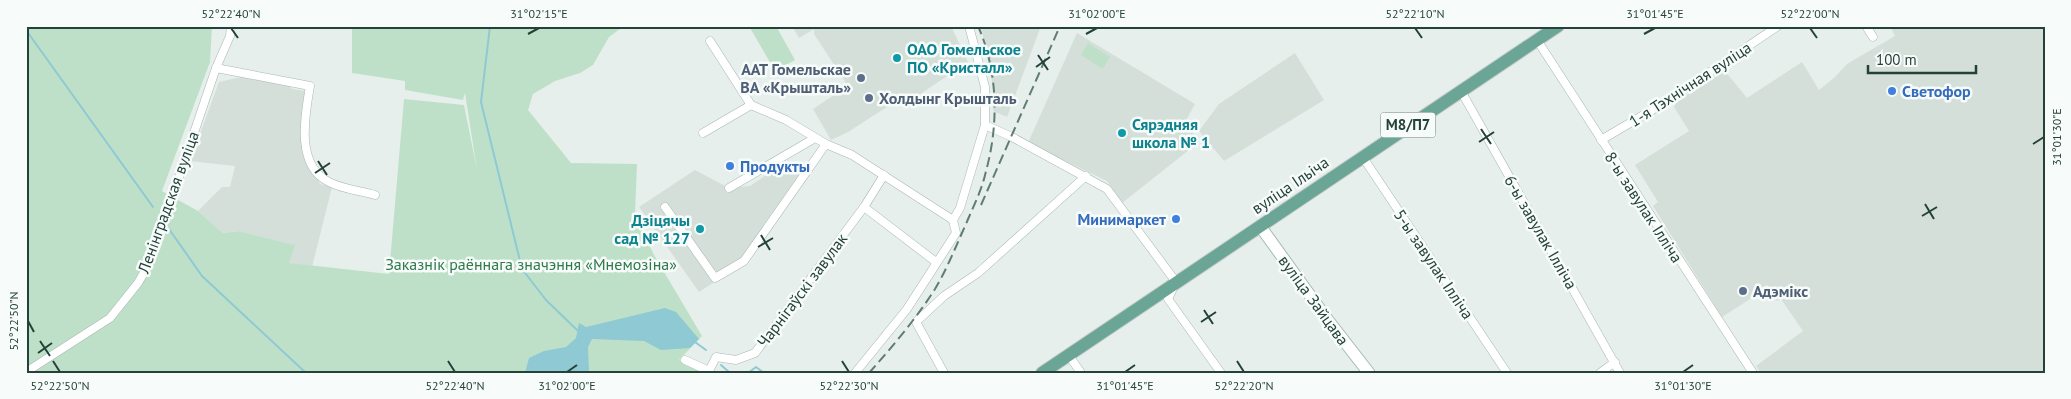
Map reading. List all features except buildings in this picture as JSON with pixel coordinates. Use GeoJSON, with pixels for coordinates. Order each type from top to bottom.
{"type":"FeatureCollection","features":[{"type":"Feature","properties":{"kind":"main road","name":"вуліца Ільіча"},"geometry":{"type":"LineString","coordinates":[[1042,373],[1558,26]]}},
{"type":"Feature","properties":{"kind":"street","name":"Ленінградская вуліца"},"geometry":{"type":"LineString","coordinates":[[26,372],[110,318],[138,283],[150,262],[216,68],[230,36],[231,26]]}},
{"type":"Feature","properties":{"kind":"street"},"geometry":{"type":"LineString","coordinates":[[855,373],[907,308],[956,233],[953,220],[960,208],[985,125],[985,88],[969,26]]}},
{"type":"Feature","properties":{"kind":"street","name":"1-я Тэхнічная вуліца"},"geometry":{"type":"LineString","coordinates":[[1601,140],[1664,103],[1778,26]]}},
{"type":"Feature","properties":{"kind":"street"},"geometry":{"type":"LineString","coordinates":[[1866,26],[1873,37]]}},
{"type":"Feature","properties":{"kind":"street","name":"8-ы завулак Ілліча"},"geometry":{"type":"LineString","coordinates":[[1537,40],[1754,373]]}},
{"type":"Feature","properties":{"kind":"street"},"geometry":{"type":"LineString","coordinates":[[710,41],[751,105],[786,120],[826,144],[852,155],[953,220]]}},
{"type":"Feature","properties":{"kind":"street"},"geometry":{"type":"LineString","coordinates":[[216,68],[310,86],[303,127],[312,167],[329,182],[375,195]]}},
{"type":"Feature","properties":{"kind":"street","name":"6-ы завулак Ілліча"},"geometry":{"type":"LineString","coordinates":[[1461,91],[1620,373]]}},
{"type":"Feature","properties":{"kind":"street"},"geometry":{"type":"LineString","coordinates":[[703,133],[751,105]]}},
{"type":"Feature","properties":{"kind":"street"},"geometry":{"type":"LineString","coordinates":[[985,125],[1086,176],[1107,190],[1176,282],[1168,299],[1221,373]]}},
{"type":"Feature","properties":{"kind":"street"},"geometry":{"type":"LineString","coordinates":[[729,188],[815,138]]}},
{"type":"Feature","properties":{"kind":"street"},"geometry":{"type":"LineString","coordinates":[[665,207],[715,278],[744,261],[826,144]]}},
{"type":"Feature","properties":{"kind":"street","name":"5-ы завулак Ілліча"},"geometry":{"type":"LineString","coordinates":[[1362,156],[1507,373]]}},
{"type":"Feature","properties":{"kind":"street","name":"Чарнігаўскі завулак"},"geometry":{"type":"LineString","coordinates":[[685,360],[709,372],[716,357],[736,360],[755,354],[864,207],[884,176]]}},
{"type":"Feature","properties":{"kind":"street"},"geometry":{"type":"LineString","coordinates":[[944,373],[916,322],[944,296],[978,273],[1086,176]]}},
{"type":"Feature","properties":{"kind":"street"},"geometry":{"type":"LineString","coordinates":[[864,207],[936,262]]}},
{"type":"Feature","properties":{"kind":"street","name":"вуліца Зайцава"},"geometry":{"type":"LineString","coordinates":[[1260,226],[1327,319],[1369,373]]}},
{"type":"Feature","properties":{"kind":"street"},"geometry":{"type":"LineString","coordinates":[[1068,354],[1081,373]]}},
{"type":"Feature","properties":{"kind":"street"},"geometry":{"type":"LineString","coordinates":[[1600,373],[1615,362]]}},
{"type":"Feature","properties":{"kind":"shaded area","name":"ААТ Гомельскае ВА «Крышталь»"},"geometry":{"type":"Polygon","coordinates":[[[792,26],[951,26],[968,62],[904,105],[893,103],[848,132],[831,140],[813,109],[848,86],[814,34],[814,29],[799,38],[792,26]]]}},
{"type":"Feature","properties":{"kind":"shaded area"},"geometry":{"type":"Polygon","coordinates":[[[981,26],[1041,26],[1007,117],[993,111],[993,86],[981,26]]]}},
{"type":"Feature","properties":{"kind":"shaded area"},"geometry":{"type":"Polygon","coordinates":[[[1890,26],[2045,26],[2045,373],[1761,373],[1756,366],[1803,331],[1781,299],[1777,301],[1767,285],[1760,290],[1761,292],[1722,317],[1653,206],[1658,202],[1635,165],[1689,131],[1674,107],[1677,101],[1725,71],[1747,98],[1802,62],[1819,90],[1847,64],[1895,36],[1890,26]]]}},
{"type":"Feature","properties":{"kind":"shaded area"},"geometry":{"type":"Polygon","coordinates":[[[1077,33],[1195,104],[1185,122],[1199,142],[1122,203],[1107,181],[1028,143],[1077,33]]]}},
{"type":"Feature","properties":{"kind":"shaded area"},"geometry":{"type":"Polygon","coordinates":[[[1295,53],[1324,100],[1224,161],[1199,131],[1219,104],[1295,53]]]}},
{"type":"Feature","properties":{"kind":"shaded area"},"geometry":{"type":"Polygon","coordinates":[[[241,77],[286,83],[292,89],[305,91],[300,135],[320,184],[332,187],[312,267],[289,263],[294,245],[239,231],[223,233],[198,211],[222,187],[230,187],[235,166],[190,161],[219,82],[241,77]]]}},
{"type":"Feature","properties":{"kind":"shaded area"},"geometry":{"type":"Polygon","coordinates":[[[784,163],[807,179],[747,261],[699,292],[639,207],[695,170],[729,188],[750,186],[784,163]]]}},
{"type":"Feature","properties":{"kind":"green space","name":"Заказнік раённага значэння «Мнемозіна»"},"geometry":{"type":"Polygon","coordinates":[[[26,26],[212,26],[210,62],[162,191],[198,211],[223,233],[239,231],[295,245],[289,263],[389,274],[404,99],[464,105],[477,170],[465,93],[463,100],[405,90],[405,81],[352,73],[352,26],[624,26],[609,37],[593,65],[580,73],[555,81],[533,94],[528,110],[571,163],[637,164],[635,214],[654,255],[702,336],[679,360],[703,373],[26,373],[26,26]]]}},
{"type":"Feature","properties":{"kind":"green space"},"geometry":{"type":"Polygon","coordinates":[[[749,26],[776,26],[795,60],[775,71],[749,26]]]}},
{"type":"Feature","properties":{"kind":"green space"},"geometry":{"type":"Polygon","coordinates":[[[1088,43],[1110,57],[1103,69],[1081,55],[1088,43]]]}},
{"type":"Feature","properties":{"kind":"water"},"geometry":{"type":"Polygon","coordinates":[[[665,308],[676,312],[699,339],[690,348],[661,350],[644,341],[592,339],[588,347],[589,373],[525,373],[529,358],[544,351],[566,347],[576,338],[579,323],[586,327],[665,308]]]}},
{"type":"Feature","properties":{"kind":"waterway"},"geometry":{"type":"LineString","coordinates":[[490,26],[481,102],[522,269],[546,300],[579,330]]}},
{"type":"Feature","properties":{"kind":"waterway"},"geometry":{"type":"LineString","coordinates":[[26,30],[153,207]]}},
{"type":"Feature","properties":{"kind":"waterway"},"geometry":{"type":"LineString","coordinates":[[169,229],[202,276],[306,373]]}},
{"type":"Feature","properties":{"kind":"waterway"},"geometry":{"type":"LineString","coordinates":[[695,342],[706,350]]}},
{"type":"Feature","properties":{"kind":"waterway"},"geometry":{"type":"LineString","coordinates":[[721,365],[730,373]]}},
{"type":"Feature","properties":{"kind":"waterway"},"geometry":{"type":"LineString","coordinates":[[748,373],[756,367],[764,373]]}},
{"type":"Feature","properties":{"kind":"railway"},"geometry":{"type":"LineString","coordinates":[[869,373],[912,322],[935,289],[944,274],[982,185],[993,135],[994,98],[990,61],[978,26]]}},
{"type":"Feature","properties":{"kind":"railway"},"geometry":{"type":"LineString","coordinates":[[981,205],[1060,26]]}},
{"type":"Feature","properties":{"kind":"place","name":"ОАО Гомельское ПО «Кристалл»"},"geometry":{"type":"Point","coordinates":[897,58]}},
{"type":"Feature","properties":{"kind":"place","name":"ААТ Гомельскае ВА «Крышталь»"},"geometry":{"type":"Point","coordinates":[861,78]}},
{"type":"Feature","properties":{"kind":"place","name":"Светофор"},"geometry":{"type":"Point","coordinates":[1892,91]}},
{"type":"Feature","properties":{"kind":"place","name":"Холдынг Крышталь"},"geometry":{"type":"Point","coordinates":[869,98]}},
{"type":"Feature","properties":{"kind":"place","name":"Сярэдняя школа № 1"},"geometry":{"type":"Point","coordinates":[1122,133]}},
{"type":"Feature","properties":{"kind":"place","name":"Продукты"},"geometry":{"type":"Point","coordinates":[730,166]}},
{"type":"Feature","properties":{"kind":"place","name":"Минимаркет"},"geometry":{"type":"Point","coordinates":[1176,219]}},
{"type":"Feature","properties":{"kind":"place","name":"Дзіцячы сад № 127"},"geometry":{"type":"Point","coordinates":[700,229]}},
{"type":"Feature","properties":{"kind":"place","name":"Адэмікс"},"geometry":{"type":"Point","coordinates":[1743,291]}}]}
